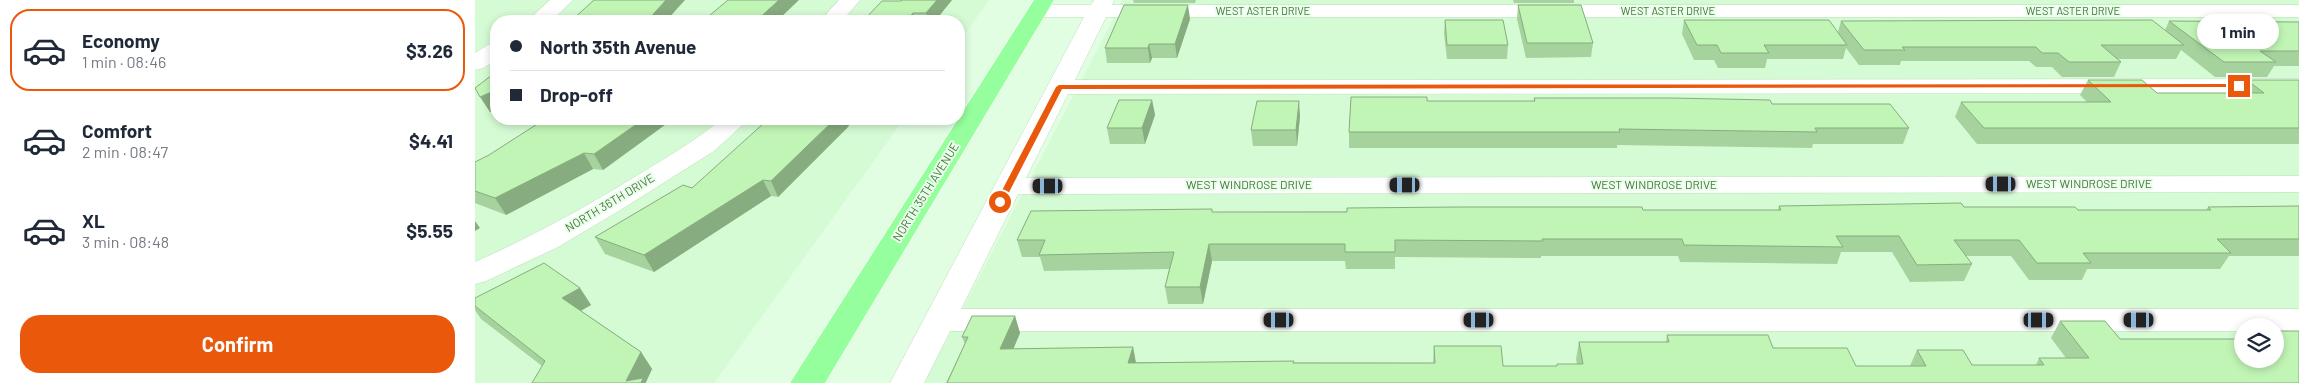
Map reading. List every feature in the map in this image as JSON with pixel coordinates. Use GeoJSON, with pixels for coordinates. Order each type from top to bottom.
{"type":"FeatureCollection","features":[{"type":"Feature","properties":{"kind":"main road","name":"NORTH 35TH AVENUE"},"geometry":{"type":"LineString","coordinates":[[807,383],[1041,6]]}},
{"type":"Feature","properties":{"kind":"street"},"geometry":{"type":"LineString","coordinates":[[545,15],[563,0]]}},
{"type":"Feature","properties":{"kind":"street"},"geometry":{"type":"LineString","coordinates":[[836,15],[850,0]]}},
{"type":"Feature","properties":{"kind":"street"},"geometry":{"type":"LineString","coordinates":[[907,383],[1102,5]]}},
{"type":"Feature","properties":{"kind":"street","name":"WEST ASTER DRIVE"},"geometry":{"type":"LineString","coordinates":[[1041,6],[2299,12]]}},
{"type":"Feature","properties":{"kind":"street"},"geometry":{"type":"LineString","coordinates":[[475,64],[490,54]]}},
{"type":"Feature","properties":{"kind":"street"},"geometry":{"type":"LineString","coordinates":[[1059,87],[2299,86]]}},
{"type":"Feature","properties":{"kind":"street","name":"NORTH 36TH DRIVE"},"geometry":{"type":"LineString","coordinates":[[475,274],[548,240],[607,206],[705,146],[730,125]]}},
{"type":"Feature","properties":{"kind":"street","name":"WEST WINDROSE DRIVE"},"geometry":{"type":"LineString","coordinates":[[1008,186],[2299,184]]}},
{"type":"Feature","properties":{"kind":"street"},"geometry":{"type":"LineString","coordinates":[[939,320],[2299,320]]}},
{"type":"Feature","properties":{"kind":"shaded area"},"geometry":{"type":"Polygon","coordinates":[[[475,0],[989,0],[965,34],[965,15],[490,15],[490,125],[900,125],[714,383],[475,383],[475,0]]]}},
{"type":"Feature","properties":{"kind":"shaded area"},"geometry":{"type":"Polygon","coordinates":[[[1122,0],[2299,0],[2299,383],[924,383],[1122,0]]]}},
{"type":"Feature","properties":{"kind":"building"},"geometry":{"type":"Polygon","coordinates":[[[594,0],[666,0],[652,15],[578,15],[594,0]]]}},
{"type":"Feature","properties":{"kind":"building"},"geometry":{"type":"Polygon","coordinates":[[[728,0],[779,0],[763,15],[710,15],[728,0]]]}},
{"type":"Feature","properties":{"kind":"building"},"geometry":{"type":"Polygon","coordinates":[[[937,0],[926,13],[869,15],[882,1],[937,0]]]}},
{"type":"Feature","properties":{"kind":"building"},"geometry":{"type":"Polygon","coordinates":[[[1124,5],[1188,5],[1175,44],[1149,44],[1148,48],[1105,48],[1124,5]]]}},
{"type":"Feature","properties":{"kind":"building"},"geometry":{"type":"Polygon","coordinates":[[[1518,5],[1581,5],[1593,43],[1527,43],[1518,5]]]}},
{"type":"Feature","properties":{"kind":"building"},"geometry":{"type":"Polygon","coordinates":[[[1445,20],[1503,20],[1508,45],[1447,45],[1445,20]]]}},
{"type":"Feature","properties":{"kind":"building"},"geometry":{"type":"Polygon","coordinates":[[[1684,20],[1829,20],[1847,45],[1764,45],[1769,53],[1721,53],[1717,45],[1697,45],[1684,20]]]}},
{"type":"Feature","properties":{"kind":"building"},"geometry":{"type":"Polygon","coordinates":[[[2152,20],[2184,45],[2101,45],[2121,62],[2069,62],[2058,53],[2042,53],[2036,47],[1902,47],[1905,50],[1864,50],[1841,21],[2152,20]]]}},
{"type":"Feature","properties":{"kind":"building"},"geometry":{"type":"Polygon","coordinates":[[[2169,21],[2299,22],[2299,51],[2260,51],[2276,62],[2224,62],[2169,21]]]}},
{"type":"Feature","properties":{"kind":"building"},"geometry":{"type":"Polygon","coordinates":[[[490,77],[490,93],[480,97],[475,88],[490,77]]]}},
{"type":"Feature","properties":{"kind":"building"},"geometry":{"type":"Polygon","coordinates":[[[2088,80],[2142,80],[2157,93],[2264,93],[2247,80],[2299,80],[2299,128],[1984,128],[1961,102],[2111,102],[2088,80]]]}},
{"type":"Feature","properties":{"kind":"building"},"geometry":{"type":"Polygon","coordinates":[[[1351,97],[1427,97],[1427,101],[1535,101],[1534,98],[1670,98],[1770,100],[1772,104],[1890,104],[1909,128],[1815,128],[1817,132],[1619,129],[1620,132],[1349,132],[1351,97]]]}},
{"type":"Feature","properties":{"kind":"building"},"geometry":{"type":"Polygon","coordinates":[[[1119,100],[1152,100],[1142,128],[1107,128],[1119,100]]]}},
{"type":"Feature","properties":{"kind":"building"},"geometry":{"type":"Polygon","coordinates":[[[1257,101],[1299,101],[1296,130],[1251,130],[1257,101]]]}},
{"type":"Feature","properties":{"kind":"building"},"geometry":{"type":"Polygon","coordinates":[[[536,125],[635,125],[594,154],[584,153],[495,198],[475,191],[475,162],[536,125]]]}},
{"type":"Feature","properties":{"kind":"building"},"geometry":{"type":"Polygon","coordinates":[[[762,125],[829,125],[771,181],[763,180],[644,255],[595,237],[683,185],[692,188],[762,125]]]}},
{"type":"Feature","properties":{"kind":"building"},"geometry":{"type":"Polygon","coordinates":[[[1961,203],[1964,207],[2075,207],[2078,210],[2211,210],[2208,207],[2299,206],[2299,239],[2217,239],[2231,253],[2083,253],[2091,263],[2037,263],[2019,240],[1954,240],[1972,264],[1917,265],[1899,236],[1836,236],[1843,247],[1684,245],[1682,239],[1542,239],[1543,241],[1395,240],[1395,252],[1345,252],[1345,244],[1209,244],[1200,287],[1165,287],[1174,252],[1039,255],[1045,240],[1017,240],[1031,211],[1212,209],[1212,212],[1347,212],[1347,208],[1458,207],[1642,207],[1643,210],[1781,210],[1779,206],[1961,203]]]}},
{"type":"Feature","properties":{"kind":"building"},"geometry":{"type":"Polygon","coordinates":[[[544,263],[580,288],[562,298],[641,352],[626,381],[643,378],[641,383],[532,383],[545,361],[475,306],[475,298],[544,263]]]}},
{"type":"Feature","properties":{"kind":"building"},"geometry":{"type":"Polygon","coordinates":[[[972,316],[1015,316],[1000,349],[1133,347],[1128,363],[1294,361],[1293,363],[1435,363],[1434,346],[1501,346],[1503,366],[1557,366],[1557,364],[1583,364],[1579,342],[1669,342],[1667,335],[1768,335],[1773,348],[1847,348],[1856,366],[1926,366],[1917,350],[1963,350],[1972,365],[2044,365],[2039,358],[2089,358],[2060,321],[2105,321],[2120,339],[2234,339],[2234,368],[2284,368],[2284,331],[2299,331],[2299,383],[947,383],[968,337],[962,337],[972,316]]]}},
{"type":"Feature","properties":{"kind":"route"},"geometry":{"type":"LineString","coordinates":[[1000,202],[1059,87],[2239,86]]}}]}
